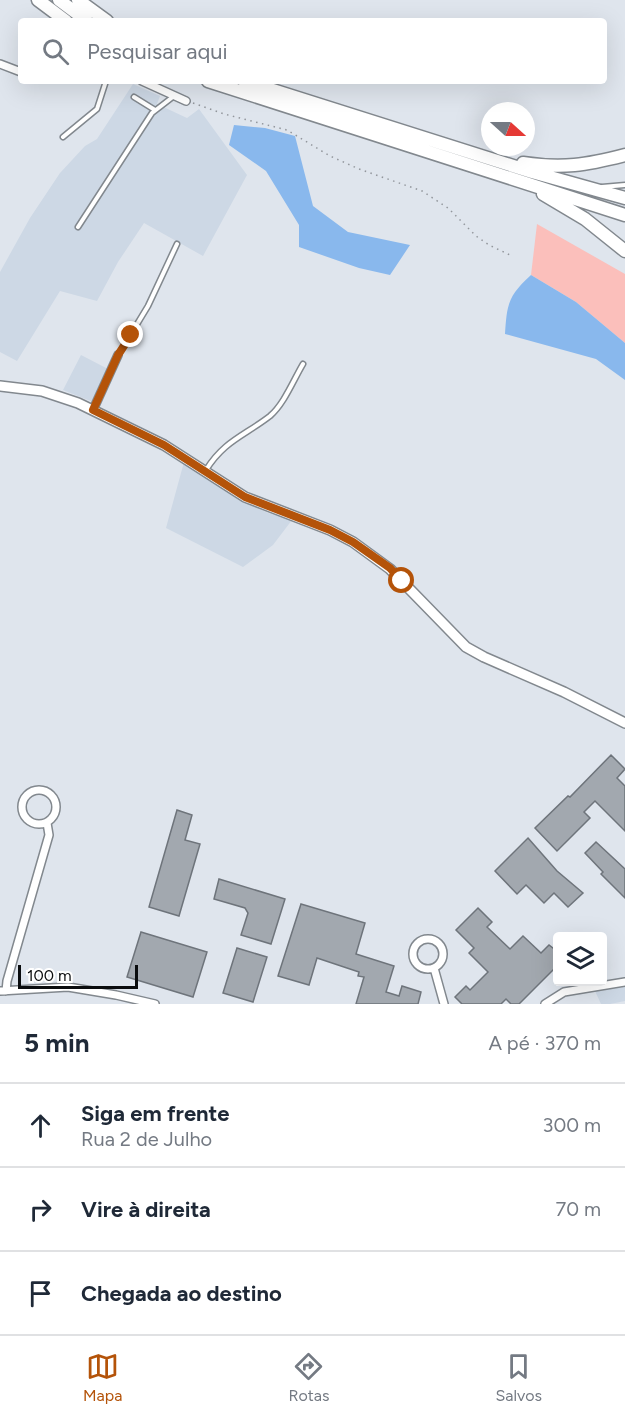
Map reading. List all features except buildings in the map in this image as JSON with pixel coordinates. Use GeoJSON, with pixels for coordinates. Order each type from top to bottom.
{"type":"FeatureCollection","features":[{"type":"Feature","properties":{"kind":"highway"},"geometry":{"type":"LineString","coordinates":[[38,0],[60,18]]}},
{"type":"Feature","properties":{"kind":"highway"},"geometry":{"type":"LineString","coordinates":[[59,0],[83,18]]}},
{"type":"Feature","properties":{"kind":"highway"},"geometry":{"type":"LineString","coordinates":[[78,0],[103,18]]}},
{"type":"Feature","properties":{"kind":"highway"},"geometry":{"type":"LineString","coordinates":[[217,84],[625,215]]}},
{"type":"Feature","properties":{"kind":"highway"},"geometry":{"type":"LineString","coordinates":[[254,84],[485,157],[625,198]]}},
{"type":"Feature","properties":{"kind":"highway"},"geometry":{"type":"LineString","coordinates":[[485,157],[563,167],[596,163],[625,155]]}},
{"type":"Feature","properties":{"kind":"highway"},"geometry":{"type":"LineString","coordinates":[[524,183],[585,219],[625,251]]}},
{"type":"Feature","properties":{"kind":"main road"},"geometry":{"type":"LineString","coordinates":[[0,386],[42,391],[93,410],[164,445],[245,497],[320,526],[353,542],[390,568],[466,647],[625,723]]}},
{"type":"Feature","properties":{"kind":"street"},"geometry":{"type":"LineString","coordinates":[[52,0],[62,18]]}},
{"type":"Feature","properties":{"kind":"street"},"geometry":{"type":"LineString","coordinates":[[0,64],[18,71]]}},
{"type":"Feature","properties":{"kind":"street"},"geometry":{"type":"LineString","coordinates":[[148,84],[186,101]]}},
{"type":"Feature","properties":{"kind":"street"},"geometry":{"type":"LineString","coordinates":[[93,410],[118,355]]}},
{"type":"Feature","properties":{"kind":"street"},"geometry":{"type":"LineString","coordinates":[[34,790],[46,790],[57,803],[55,815],[47,823],[30,822],[23,813],[22,802],[34,790]]}},
{"type":"Feature","properties":{"kind":"street"},"geometry":{"type":"LineString","coordinates":[[47,823],[49,835],[3,991],[68,987],[155,1004]]}},
{"type":"Feature","properties":{"kind":"street"},"geometry":{"type":"LineString","coordinates":[[423,940],[433,940],[441,946],[443,951],[441,961],[434,968],[429,970],[420,968],[414,960],[413,950],[423,940]]}},
{"type":"Feature","properties":{"kind":"street"},"geometry":{"type":"LineString","coordinates":[[434,968],[444,1004]]}},
{"type":"Feature","properties":{"kind":"street"},"geometry":{"type":"LineString","coordinates":[[607,983],[625,982]]}},
{"type":"Feature","properties":{"kind":"street"},"geometry":{"type":"LineString","coordinates":[[545,1004],[564,992],[589,986]]}},
{"type":"Feature","properties":{"kind":"lane"},"geometry":{"type":"LineString","coordinates":[[63,136],[97,109],[105,84]]}},
{"type":"Feature","properties":{"kind":"lane"},"geometry":{"type":"LineString","coordinates":[[78,227],[155,110],[174,96]]}},
{"type":"Feature","properties":{"kind":"lane"},"geometry":{"type":"LineString","coordinates":[[134,97],[155,110]]}},
{"type":"Feature","properties":{"kind":"lane"},"geometry":{"type":"LineString","coordinates":[[588,188],[625,185]]}},
{"type":"Feature","properties":{"kind":"lane"},"geometry":{"type":"LineString","coordinates":[[118,355],[148,306],[177,244]]}},
{"type":"Feature","properties":{"kind":"lane"},"geometry":{"type":"LineString","coordinates":[[205,472],[222,448],[271,415],[279,406],[303,364]]}},
{"type":"Feature","properties":{"kind":"path"},"geometry":{"type":"LineString","coordinates":[[186,101],[224,114],[287,130],[330,156],[359,169],[423,191],[448,208],[476,236],[510,255]]}},
{"type":"Feature","properties":{"kind":"shaded area"},"geometry":{"type":"Polygon","coordinates":[[[133,84],[160,96],[157,104],[187,118],[199,109],[247,175],[203,256],[144,223],[118,262],[97,301],[60,291],[17,361],[0,352],[0,272],[30,218],[60,173],[85,146],[97,139],[133,84]]]}},
{"type":"Feature","properties":{"kind":"shaded area"},"geometry":{"type":"Polygon","coordinates":[[[537,224],[625,274],[625,343],[576,302],[531,275],[537,224]]]}},
{"type":"Feature","properties":{"kind":"shaded area"},"geometry":{"type":"Polygon","coordinates":[[[81,355],[108,369],[93,402],[63,390],[81,355]]]}},
{"type":"Feature","properties":{"kind":"shaded area"},"geometry":{"type":"Polygon","coordinates":[[[184,462],[244,502],[268,513],[292,520],[273,545],[243,567],[166,528],[184,462]]]}},
{"type":"Feature","properties":{"kind":"shaded area"},"geometry":{"type":"Polygon","coordinates":[[[625,987],[625,1001],[610,1004],[601,1004],[595,991],[625,987]]]}},
{"type":"Feature","properties":{"kind":"water"},"geometry":{"type":"Polygon","coordinates":[[[234,125],[265,128],[295,136],[313,206],[348,232],[410,245],[390,275],[359,268],[299,247],[299,225],[266,171],[229,145],[234,125]]]}},
{"type":"Feature","properties":{"kind":"water"},"geometry":{"type":"Polygon","coordinates":[[[531,275],[576,302],[625,343],[625,380],[596,359],[505,334],[510,301],[531,275]]]}},
{"type":"Feature","properties":{"kind":"route"},"geometry":{"type":"LineString","coordinates":[[131,335],[118,355],[93,410],[164,445],[245,497],[330,530],[353,542],[390,568],[402,581]]}}]}
